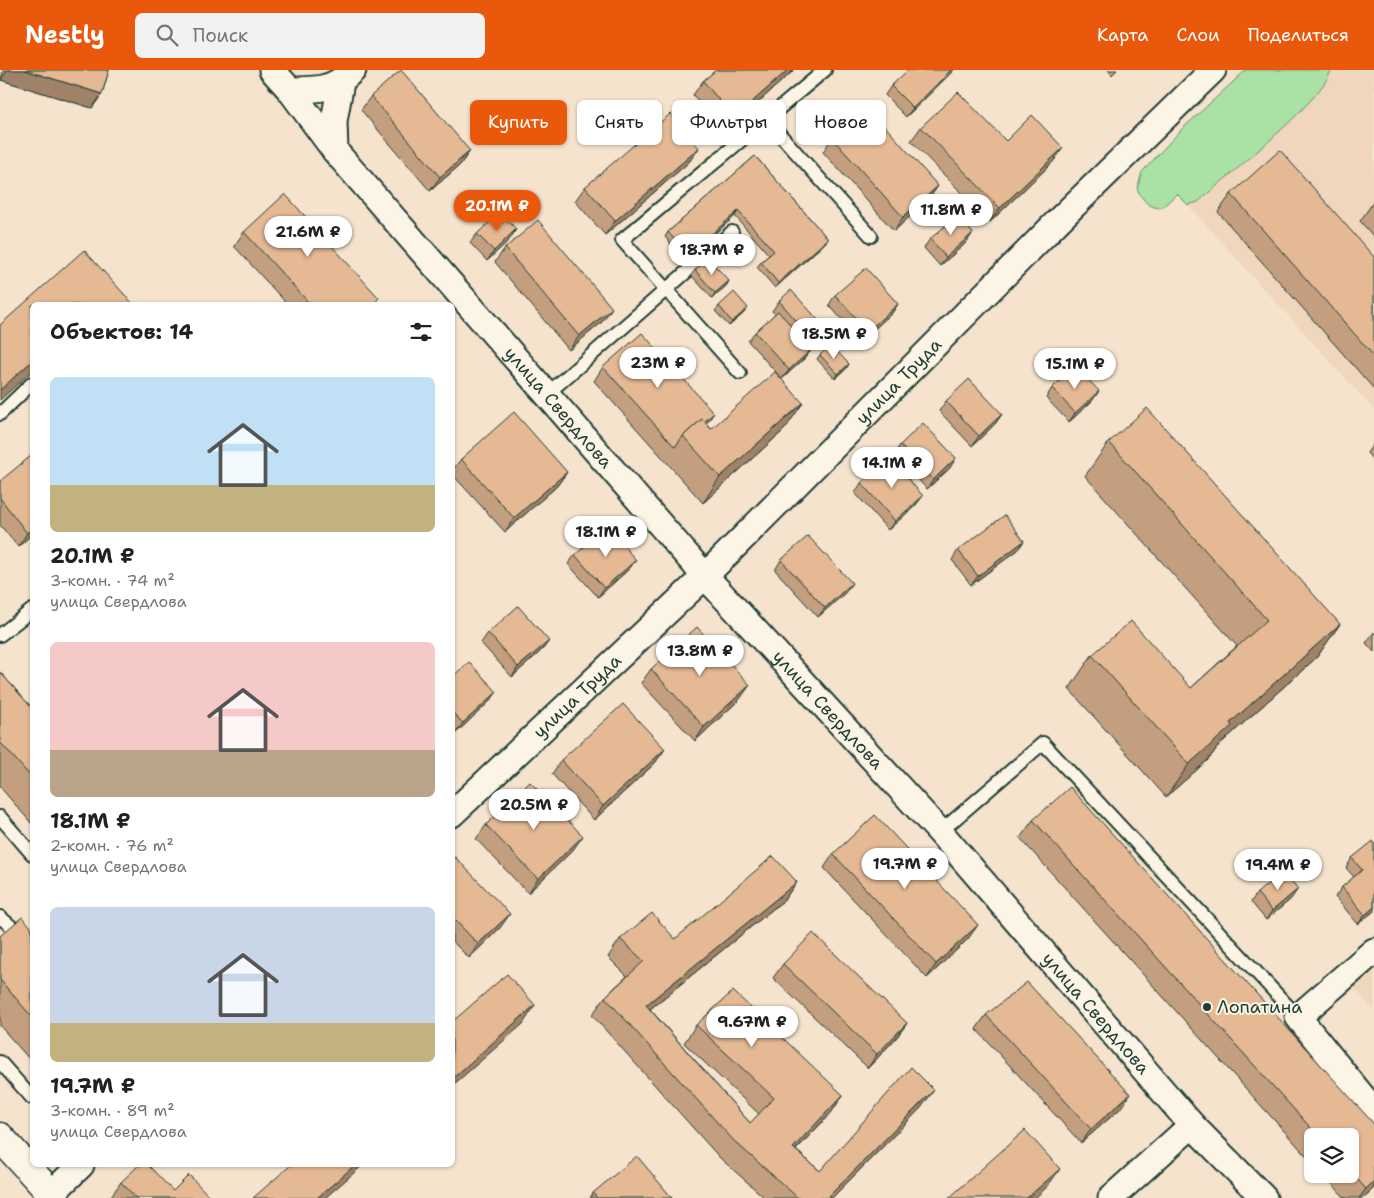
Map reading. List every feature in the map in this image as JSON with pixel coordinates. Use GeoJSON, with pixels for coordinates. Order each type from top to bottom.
{"type":"FeatureCollection","features":[{"type":"Feature","properties":{"kind":"street","name":"улица Свердлова"},"geometry":{"type":"LineString","coordinates":[[272,70],[290,90],[335,151],[705,576],[940,832],[1192,1125],[1264,1198]]}},
{"type":"Feature","properties":{"kind":"street","name":"улица Труда"},"geometry":{"type":"LineString","coordinates":[[455,811],[705,576],[1060,219],[1211,71]]}},
{"type":"Feature","properties":{"kind":"street"},"geometry":{"type":"LineString","coordinates":[[290,90],[316,90],[347,76]]}},
{"type":"Feature","properties":{"kind":"street"},"geometry":{"type":"LineString","coordinates":[[335,151],[334,121],[347,76]]}},
{"type":"Feature","properties":{"kind":"street"},"geometry":{"type":"LineString","coordinates":[[1374,951],[1298,1017],[1374,1111]]}},
{"type":"Feature","properties":{"kind":"street"},"geometry":{"type":"LineString","coordinates":[[1111,1198],[1192,1125]]}},
{"type":"Feature","properties":{"kind":"street"},"geometry":{"type":"LineString","coordinates":[[0,1137],[51,1197],[79,1167]]}},
{"type":"Feature","properties":{"kind":"lane"},"geometry":{"type":"LineString","coordinates":[[786,102],[825,70]]}},
{"type":"Feature","properties":{"kind":"lane"},"geometry":{"type":"LineString","coordinates":[[786,141],[871,236]]}},
{"type":"Feature","properties":{"kind":"lane"},"geometry":{"type":"LineString","coordinates":[[735,145],[622,240],[664,290],[740,373]]}},
{"type":"Feature","properties":{"kind":"lane"},"geometry":{"type":"LineString","coordinates":[[547,394],[732,232]]}},
{"type":"Feature","properties":{"kind":"lane"},"geometry":{"type":"LineString","coordinates":[[0,414],[30,385]]}},
{"type":"Feature","properties":{"kind":"lane"},"geometry":{"type":"LineString","coordinates":[[0,635],[30,612]]}},
{"type":"Feature","properties":{"kind":"lane"},"geometry":{"type":"LineString","coordinates":[[940,832],[1043,743],[1298,1017]]}},
{"type":"Feature","properties":{"kind":"lane"},"geometry":{"type":"LineString","coordinates":[[0,817],[30,852]]}},
{"type":"Feature","properties":{"kind":"lane"},"geometry":{"type":"LineString","coordinates":[[0,917],[30,942]]}},
{"type":"Feature","properties":{"kind":"lane"},"geometry":{"type":"LineString","coordinates":[[0,1062],[30,1096]]}},
{"type":"Feature","properties":{"kind":"shaded area"},"geometry":{"type":"Polygon","coordinates":[[[1331,70],[1374,70],[1374,410],[1188,205],[1198,202],[1329,76],[1331,70]]]}},
{"type":"Feature","properties":{"kind":"shaded area"},"geometry":{"type":"Polygon","coordinates":[[[1374,965],[1374,1010],[1351,985],[1374,965]]]}},
{"type":"Feature","properties":{"kind":"green space"},"geometry":{"type":"Polygon","coordinates":[[[1246,70],[1331,70],[1324,84],[1293,119],[1198,202],[1188,205],[1177,194],[1161,208],[1149,205],[1137,189],[1142,172],[1182,129],[1246,70]]]}},
{"type":"Feature","properties":{"kind":"building"},"geometry":{"type":"Polygon","coordinates":[[[25,70],[109,70],[102,94],[25,70]]]}},
{"type":"Feature","properties":{"kind":"building"},"geometry":{"type":"Polygon","coordinates":[[[401,70],[470,151],[440,177],[371,96],[401,70]]]}},
{"type":"Feature","properties":{"kind":"building"},"geometry":{"type":"Polygon","coordinates":[[[716,70],[788,70],[754,100],[719,100],[703,81],[716,70]]]}},
{"type":"Feature","properties":{"kind":"building"},"geometry":{"type":"Polygon","coordinates":[[[908,70],[951,70],[913,108],[891,86],[908,70]]]}},
{"type":"Feature","properties":{"kind":"building"},"geometry":{"type":"Polygon","coordinates":[[[958,92],[1006,141],[1032,115],[1063,148],[1000,208],[921,127],[958,92]]]}},
{"type":"Feature","properties":{"kind":"building"},"geometry":{"type":"Polygon","coordinates":[[[670,114],[672,116],[672,145],[696,145],[699,148],[615,221],[585,187],[634,145],[662,145],[662,121],[670,114]]]}},
{"type":"Feature","properties":{"kind":"building"},"geometry":{"type":"Polygon","coordinates":[[[886,127],[938,186],[903,217],[838,145],[886,145],[886,127]]]}},
{"type":"Feature","properties":{"kind":"building"},"geometry":{"type":"Polygon","coordinates":[[[1280,150],[1374,257],[1374,356],[1231,194],[1280,150]]]}},
{"type":"Feature","properties":{"kind":"building"},"geometry":{"type":"Polygon","coordinates":[[[755,156],[828,239],[778,283],[761,262],[774,251],[738,211],[688,255],[668,232],[755,156]]]}},
{"type":"Feature","properties":{"kind":"building"},"geometry":{"type":"Polygon","coordinates":[[[285,194],[379,298],[375,302],[308,302],[244,232],[285,194]]]}},
{"type":"Feature","properties":{"kind":"building"},"geometry":{"type":"Polygon","coordinates":[[[500,212],[516,229],[494,251],[477,234],[500,212]]]}},
{"type":"Feature","properties":{"kind":"building"},"geometry":{"type":"Polygon","coordinates":[[[957,216],[973,233],[946,257],[930,239],[957,216]]]}},
{"type":"Feature","properties":{"kind":"building"},"geometry":{"type":"Polygon","coordinates":[[[538,220],[612,308],[579,336],[505,248],[538,220]]]}},
{"type":"Feature","properties":{"kind":"building"},"geometry":{"type":"Polygon","coordinates":[[[84,250],[131,302],[30,302],[30,363],[0,390],[0,325],[84,250]]]}},
{"type":"Feature","properties":{"kind":"building"},"geometry":{"type":"Polygon","coordinates":[[[708,258],[729,281],[715,293],[695,270],[708,258]]]}},
{"type":"Feature","properties":{"kind":"building"},"geometry":{"type":"Polygon","coordinates":[[[866,268],[898,304],[868,331],[835,295],[866,268]]]}},
{"type":"Feature","properties":{"kind":"building"},"geometry":{"type":"Polygon","coordinates":[[[791,290],[822,324],[809,335],[779,301],[791,290]]]}},
{"type":"Feature","properties":{"kind":"building"},"geometry":{"type":"Polygon","coordinates":[[[734,292],[748,308],[732,322],[719,306],[734,292]]]}},
{"type":"Feature","properties":{"kind":"building"},"geometry":{"type":"Polygon","coordinates":[[[778,311],[812,349],[789,370],[755,332],[778,311]]]}},
{"type":"Feature","properties":{"kind":"building"},"geometry":{"type":"Polygon","coordinates":[[[642,333],[714,413],[704,422],[702,419],[683,436],[675,447],[603,367],[642,333]]]}},
{"type":"Feature","properties":{"kind":"building"},"geometry":{"type":"Polygon","coordinates":[[[831,345],[849,364],[838,374],[820,355],[831,345]]]}},
{"type":"Feature","properties":{"kind":"building"},"geometry":{"type":"Polygon","coordinates":[[[1075,366],[1099,391],[1075,413],[1052,388],[1075,366]]]}},
{"type":"Feature","properties":{"kind":"building"},"geometry":{"type":"Polygon","coordinates":[[[775,372],[803,403],[720,477],[683,436],[702,419],[711,429],[775,372]]]}},
{"type":"Feature","properties":{"kind":"building"},"geometry":{"type":"Polygon","coordinates":[[[969,379],[1002,414],[979,436],[946,401],[969,379]]]}},
{"type":"Feature","properties":{"kind":"building"},"geometry":{"type":"Polygon","coordinates":[[[1147,408],[1340,624],[1230,723],[1232,726],[1189,764],[1092,655],[1131,621],[1191,688],[1267,620],[1109,442],[1147,408]]]}},
{"type":"Feature","properties":{"kind":"building"},"geometry":{"type":"Polygon","coordinates":[[[514,412],[567,472],[514,518],[461,459],[514,412]]]}},
{"type":"Feature","properties":{"kind":"building"},"geometry":{"type":"Polygon","coordinates":[[[923,423],[956,458],[933,480],[900,445],[923,423]]]}},
{"type":"Feature","properties":{"kind":"building"},"geometry":{"type":"Polygon","coordinates":[[[30,457],[30,530],[27,533],[0,498],[0,481],[30,457]]]}},
{"type":"Feature","properties":{"kind":"building"},"geometry":{"type":"Polygon","coordinates":[[[890,458],[923,496],[895,521],[861,483],[890,458]]]}},
{"type":"Feature","properties":{"kind":"building"},"geometry":{"type":"Polygon","coordinates":[[[1005,515],[1024,541],[978,576],[958,550],[1005,515]]]}},
{"type":"Feature","properties":{"kind":"building"},"geometry":{"type":"Polygon","coordinates":[[[607,527],[636,560],[604,588],[575,555],[607,527]]]}},
{"type":"Feature","properties":{"kind":"building"},"geometry":{"type":"Polygon","coordinates":[[[808,536],[852,583],[825,608],[781,560],[808,536]]]}},
{"type":"Feature","properties":{"kind":"building"},"geometry":{"type":"Polygon","coordinates":[[[518,606],[549,641],[518,667],[488,633],[518,606]]]}},
{"type":"Feature","properties":{"kind":"building"},"geometry":{"type":"Polygon","coordinates":[[[697,627],[750,685],[704,727],[651,669],[697,627]]]}},
{"type":"Feature","properties":{"kind":"building"},"geometry":{"type":"Polygon","coordinates":[[[469,662],[497,692],[463,723],[455,715],[455,674],[469,662]]]}},
{"type":"Feature","properties":{"kind":"building"},"geometry":{"type":"Polygon","coordinates":[[[0,672],[30,706],[30,776],[0,742],[0,672]]]}},
{"type":"Feature","properties":{"kind":"building"},"geometry":{"type":"Polygon","coordinates":[[[623,704],[665,749],[603,806],[561,760],[623,704]]]}},
{"type":"Feature","properties":{"kind":"building"},"geometry":{"type":"Polygon","coordinates":[[[530,782],[583,836],[538,879],[486,825],[530,782]]]}},
{"type":"Feature","properties":{"kind":"building"},"geometry":{"type":"Polygon","coordinates":[[[1070,787],[1374,1124],[1374,1181],[1366,1189],[1359,1181],[1359,1128],[1311,1128],[1033,820],[1070,787]]]}},
{"type":"Feature","properties":{"kind":"building"},"geometry":{"type":"Polygon","coordinates":[[[875,815],[978,925],[936,964],[833,854],[875,815]]]}},
{"type":"Feature","properties":{"kind":"building"},"geometry":{"type":"Polygon","coordinates":[[[1373,841],[1374,907],[1365,915],[1342,887],[1362,870],[1352,858],[1373,841]]]}},
{"type":"Feature","properties":{"kind":"building"},"geometry":{"type":"Polygon","coordinates":[[[773,856],[797,882],[646,1005],[750,1123],[774,1098],[696,1025],[733,991],[843,1095],[793,1148],[820,1171],[911,1067],[934,1090],[827,1198],[798,1198],[733,1140],[605,997],[644,961],[620,939],[652,913],[675,939],[773,856]]]}},
{"type":"Feature","properties":{"kind":"building"},"geometry":{"type":"Polygon","coordinates":[[[455,857],[510,914],[478,944],[455,920],[455,857]]]}},
{"type":"Feature","properties":{"kind":"building"},"geometry":{"type":"Polygon","coordinates":[[[1283,871],[1298,889],[1272,911],[1257,893],[1283,871]]]}},
{"type":"Feature","properties":{"kind":"building"},"geometry":{"type":"Polygon","coordinates":[[[22,917],[30,926],[30,1015],[0,980],[0,936],[22,917]]]}},
{"type":"Feature","properties":{"kind":"building"},"geometry":{"type":"Polygon","coordinates":[[[813,933],[907,1023],[877,1054],[783,964],[813,933]]]}},
{"type":"Feature","properties":{"kind":"building"},"geometry":{"type":"Polygon","coordinates":[[[507,974],[535,1005],[455,1076],[455,1019],[507,974]]]}},
{"type":"Feature","properties":{"kind":"building"},"geometry":{"type":"Polygon","coordinates":[[[1027,982],[1130,1094],[1091,1129],[986,1015],[1027,982]]]}},
{"type":"Feature","properties":{"kind":"building"},"geometry":{"type":"Polygon","coordinates":[[[1025,1130],[1060,1169],[1027,1198],[949,1198],[1025,1130]]]}},
{"type":"Feature","properties":{"kind":"building"},"geometry":{"type":"Polygon","coordinates":[[[637,1156],[672,1198],[597,1198],[593,1193],[637,1156]]]}},
{"type":"Feature","properties":{"kind":"building"},"geometry":{"type":"Polygon","coordinates":[[[137,1167],[150,1167],[173,1191],[189,1175],[211,1198],[136,1198],[121,1182],[137,1167]]]}},
{"type":"Feature","properties":{"kind":"building"},"geometry":{"type":"Polygon","coordinates":[[[289,1167],[353,1167],[317,1198],[253,1198],[289,1167]]]}},
{"type":"Feature","properties":{"kind":"place","name":"Лопатина"},"geometry":{"type":"Point","coordinates":[1207,1007]}}]}
